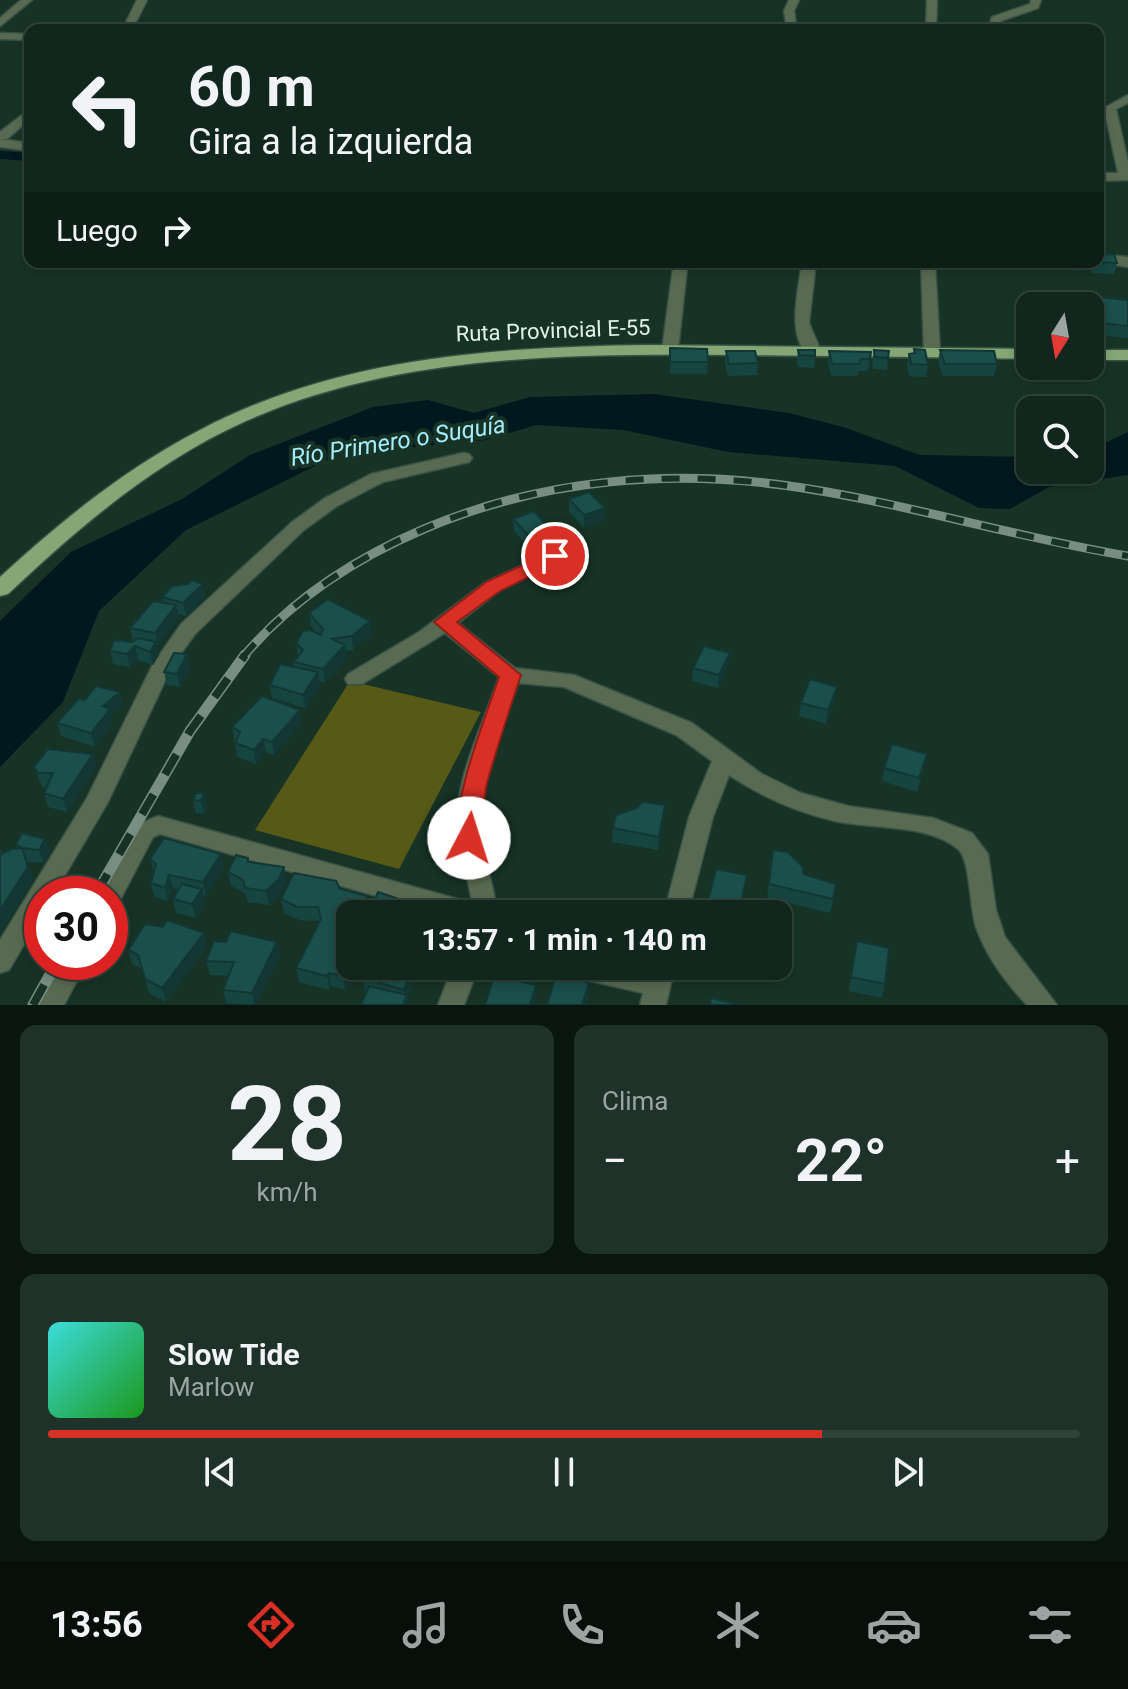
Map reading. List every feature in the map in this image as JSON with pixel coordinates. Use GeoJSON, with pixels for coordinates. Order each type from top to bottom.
{"type":"FeatureCollection","features":[{"type":"Feature","properties":{"kind":"main road","name":"Ruta Provincial E-55"},"geometry":{"type":"LineString","coordinates":[[0,589],[69,525],[126,481],[208,433],[294,395],[378,371],[460,357],[552,350],[1016,354]]}},
{"type":"Feature","properties":{"kind":"main road"},"geometry":{"type":"LineString","coordinates":[[1104,355],[1128,355]]}},
{"type":"Feature","properties":{"kind":"street"},"geometry":{"type":"LineString","coordinates":[[0,23],[27,0]]}},
{"type":"Feature","properties":{"kind":"street"},"geometry":{"type":"LineString","coordinates":[[130,24],[142,0]]}},
{"type":"Feature","properties":{"kind":"street"},"geometry":{"type":"LineString","coordinates":[[791,24],[789,11],[794,0]]}},
{"type":"Feature","properties":{"kind":"street"},"geometry":{"type":"LineString","coordinates":[[931,24],[932,0]]}},
{"type":"Feature","properties":{"kind":"street"},"geometry":{"type":"LineString","coordinates":[[996,24],[996,19],[1034,6],[1036,0]]}},
{"type":"Feature","properties":{"kind":"street"},"geometry":{"type":"LineString","coordinates":[[0,36],[24,37]]}},
{"type":"Feature","properties":{"kind":"street"},"geometry":{"type":"LineString","coordinates":[[1104,177],[1125,177],[1110,108],[1128,98]]}},
{"type":"Feature","properties":{"kind":"street"},"geometry":{"type":"LineString","coordinates":[[1,138],[24,118]]}},
{"type":"Feature","properties":{"kind":"street"},"geometry":{"type":"LineString","coordinates":[[1,138],[24,136]]}},
{"type":"Feature","properties":{"kind":"street"},"geometry":{"type":"LineString","coordinates":[[1,138],[24,145]]}},
{"type":"Feature","properties":{"kind":"street"},"geometry":{"type":"LineString","coordinates":[[1104,259],[1128,262]]}},
{"type":"Feature","properties":{"kind":"street"},"geometry":{"type":"LineString","coordinates":[[670,350],[680,268]]}},
{"type":"Feature","properties":{"kind":"street"},"geometry":{"type":"LineString","coordinates":[[808,268],[801,323],[813,351]]}},
{"type":"Feature","properties":{"kind":"street"},"geometry":{"type":"LineString","coordinates":[[928,268],[932,352]]}},
{"type":"Feature","properties":{"kind":"street"},"geometry":{"type":"LineString","coordinates":[[0,962],[92,812],[163,664],[188,629],[298,526],[331,502],[377,478],[463,458]]}},
{"type":"Feature","properties":{"kind":"street"},"geometry":{"type":"LineString","coordinates":[[355,679],[426,637],[493,586],[555,556]]}},
{"type":"Feature","properties":{"kind":"street"},"geometry":{"type":"LineString","coordinates":[[444,622],[510,675],[567,680],[684,729],[765,786],[819,809],[933,827],[962,839],[974,850],[977,859],[980,894],[997,951],[1044,1005]]}},
{"type":"Feature","properties":{"kind":"street"},"geometry":{"type":"LineString","coordinates":[[484,900],[468,824],[475,785],[510,675]]}},
{"type":"Feature","properties":{"kind":"street"},"geometry":{"type":"LineString","coordinates":[[680,900],[701,817],[724,760]]}},
{"type":"Feature","properties":{"kind":"street"},"geometry":{"type":"LineString","coordinates":[[120,876],[145,831],[158,825],[425,900]]}},
{"type":"Feature","properties":{"kind":"street"},"geometry":{"type":"LineString","coordinates":[[51,1005],[64,980]]}},
{"type":"Feature","properties":{"kind":"street"},"geometry":{"type":"LineString","coordinates":[[451,1005],[461,980]]}},
{"type":"Feature","properties":{"kind":"street"},"geometry":{"type":"LineString","coordinates":[[635,980],[657,985]]}},
{"type":"Feature","properties":{"kind":"shaded area"},"geometry":{"type":"Polygon","coordinates":[[[350,681],[481,712],[399,869],[255,830],[350,681]]]}},
{"type":"Feature","properties":{"kind":"water","name":"Río Primero o Suquía"},"geometry":{"type":"Polygon","coordinates":[[[654,394],[789,413],[843,427],[920,455],[1016,457],[1016,484],[1069,484],[1049,487],[1010,509],[979,508],[895,466],[728,452],[623,430],[536,425],[486,440],[339,454],[186,530],[99,611],[63,702],[0,767],[0,621],[71,552],[182,499],[250,455],[373,407],[428,400],[474,413],[530,397],[654,394]]]}},
{"type":"Feature","properties":{"kind":"water"},"geometry":{"type":"Polygon","coordinates":[[[1128,432],[1128,475],[1104,479],[1104,443],[1128,432]]]}},
{"type":"Feature","properties":{"kind":"building"},"geometry":{"type":"Polygon","coordinates":[[[1114,254],[1117,263],[1104,262],[1104,255],[1114,254]]]}},
{"type":"Feature","properties":{"kind":"building"},"geometry":{"type":"Polygon","coordinates":[[[1104,298],[1128,300],[1128,326],[1104,323],[1104,298]]]}},
{"type":"Feature","properties":{"kind":"building"},"geometry":{"type":"Polygon","coordinates":[[[670,348],[707,349],[708,362],[670,362],[670,348]]]}},
{"type":"Feature","properties":{"kind":"building"},"geometry":{"type":"Polygon","coordinates":[[[914,349],[925,350],[928,365],[911,364],[909,354],[915,353],[914,349]]]}},
{"type":"Feature","properties":{"kind":"building"},"geometry":{"type":"Polygon","coordinates":[[[798,350],[815,350],[815,356],[799,355],[798,350]]]}},
{"type":"Feature","properties":{"kind":"building"},"geometry":{"type":"Polygon","coordinates":[[[874,350],[889,351],[888,358],[875,357],[874,350]]]}},
{"type":"Feature","properties":{"kind":"building"},"geometry":{"type":"Polygon","coordinates":[[[940,350],[994,351],[997,364],[945,364],[940,350]]]}},
{"type":"Feature","properties":{"kind":"building"},"geometry":{"type":"Polygon","coordinates":[[[726,351],[755,351],[758,363],[729,364],[726,351]]]}},
{"type":"Feature","properties":{"kind":"building"},"geometry":{"type":"Polygon","coordinates":[[[829,351],[871,352],[870,359],[861,359],[859,364],[832,364],[829,351]]]}},
{"type":"Feature","properties":{"kind":"building"},"geometry":{"type":"Polygon","coordinates":[[[589,492],[605,508],[584,515],[569,499],[589,492]]]}},
{"type":"Feature","properties":{"kind":"building"},"geometry":{"type":"Polygon","coordinates":[[[534,511],[549,528],[528,535],[513,519],[534,511]]]}},
{"type":"Feature","properties":{"kind":"building"},"geometry":{"type":"Polygon","coordinates":[[[192,580],[203,584],[183,603],[162,597],[172,586],[188,584],[192,580]]]}},
{"type":"Feature","properties":{"kind":"building"},"geometry":{"type":"Polygon","coordinates":[[[328,599],[370,621],[352,636],[332,639],[345,645],[323,669],[294,662],[303,650],[296,643],[303,631],[310,630],[321,635],[323,629],[309,613],[328,599]]]}},
{"type":"Feature","properties":{"kind":"building"},"geometry":{"type":"Polygon","coordinates":[[[153,601],[176,605],[155,633],[130,628],[153,601]]]}},
{"type":"Feature","properties":{"kind":"building"},"geometry":{"type":"Polygon","coordinates":[[[138,638],[156,642],[150,652],[135,646],[127,654],[110,651],[114,640],[132,642],[138,638]]]}},
{"type":"Feature","properties":{"kind":"building"},"geometry":{"type":"Polygon","coordinates":[[[704,646],[730,653],[719,675],[693,668],[704,646]]]}},
{"type":"Feature","properties":{"kind":"building"},"geometry":{"type":"Polygon","coordinates":[[[174,653],[187,654],[177,674],[164,672],[174,653]]]}},
{"type":"Feature","properties":{"kind":"building"},"geometry":{"type":"Polygon","coordinates":[[[280,664],[318,672],[303,695],[270,685],[280,664]]]}},
{"type":"Feature","properties":{"kind":"building"},"geometry":{"type":"Polygon","coordinates":[[[810,679],[837,687],[828,710],[801,703],[810,679]]]}},
{"type":"Feature","properties":{"kind":"building"},"geometry":{"type":"Polygon","coordinates":[[[96,686],[120,692],[103,706],[110,709],[91,733],[57,723],[78,699],[85,700],[96,686]]]}},
{"type":"Feature","properties":{"kind":"building"},"geometry":{"type":"Polygon","coordinates":[[[262,696],[300,710],[272,742],[263,739],[254,750],[235,743],[240,732],[232,727],[262,696]]]}},
{"type":"Feature","properties":{"kind":"building"},"geometry":{"type":"Polygon","coordinates":[[[892,744],[927,754],[919,778],[884,768],[892,744]]]}},
{"type":"Feature","properties":{"kind":"building"},"geometry":{"type":"Polygon","coordinates":[[[48,749],[93,754],[63,799],[44,793],[53,773],[38,773],[34,767],[48,749]]]}},
{"type":"Feature","properties":{"kind":"building"},"geometry":{"type":"Polygon","coordinates":[[[196,793],[204,793],[201,801],[193,800],[196,793]]]}},
{"type":"Feature","properties":{"kind":"building"},"geometry":{"type":"Polygon","coordinates":[[[642,802],[665,805],[659,837],[613,828],[616,815],[637,808],[642,802]]]}},
{"type":"Feature","properties":{"kind":"building"},"geometry":{"type":"Polygon","coordinates":[[[22,833],[45,839],[39,850],[16,844],[22,833]]]}},
{"type":"Feature","properties":{"kind":"building"},"geometry":{"type":"Polygon","coordinates":[[[164,838],[221,854],[203,882],[169,875],[165,888],[151,883],[156,864],[150,859],[164,838]]]}},
{"type":"Feature","properties":{"kind":"building"},"geometry":{"type":"Polygon","coordinates":[[[22,848],[28,867],[0,910],[0,855],[22,848]]]}},
{"type":"Feature","properties":{"kind":"building"},"geometry":{"type":"Polygon","coordinates":[[[773,850],[788,852],[803,867],[803,874],[836,884],[833,899],[769,884],[773,850]]]}},
{"type":"Feature","properties":{"kind":"building"},"geometry":{"type":"Polygon","coordinates":[[[236,855],[248,858],[248,862],[284,867],[279,879],[266,891],[245,888],[243,880],[228,872],[236,855]]]}},
{"type":"Feature","properties":{"kind":"building"},"geometry":{"type":"Polygon","coordinates":[[[716,869],[747,875],[742,900],[708,900],[716,869]]]}},
{"type":"Feature","properties":{"kind":"building"},"geometry":{"type":"Polygon","coordinates":[[[294,873],[336,881],[340,889],[367,896],[365,900],[336,900],[336,974],[329,973],[327,976],[296,968],[321,919],[318,907],[297,907],[281,899],[294,873]]]}},
{"type":"Feature","properties":{"kind":"building"},"geometry":{"type":"Polygon","coordinates":[[[182,884],[202,889],[192,904],[173,899],[182,884]]]}},
{"type":"Feature","properties":{"kind":"building"},"geometry":{"type":"Polygon","coordinates":[[[378,892],[402,900],[374,900],[378,892]]]}},
{"type":"Feature","properties":{"kind":"building"},"geometry":{"type":"Polygon","coordinates":[[[167,920],[204,933],[162,988],[145,979],[138,955],[128,950],[145,924],[163,927],[167,920]]]}},
{"type":"Feature","properties":{"kind":"building"},"geometry":{"type":"Polygon","coordinates":[[[231,931],[277,942],[252,993],[223,990],[234,962],[206,961],[214,941],[226,942],[231,931]]]}},
{"type":"Feature","properties":{"kind":"building"},"geometry":{"type":"Polygon","coordinates":[[[857,941],[889,948],[885,984],[851,977],[857,941]]]}},
{"type":"Feature","properties":{"kind":"building"},"geometry":{"type":"Polygon","coordinates":[[[370,980],[407,980],[404,990],[370,980]]]}},
{"type":"Feature","properties":{"kind":"building"},"geometry":{"type":"Polygon","coordinates":[[[493,980],[536,985],[530,1005],[485,1005],[493,980]]]}},
{"type":"Feature","properties":{"kind":"building"},"geometry":{"type":"Polygon","coordinates":[[[554,980],[589,983],[582,1005],[547,1005],[554,980]]]}},
{"type":"Feature","properties":{"kind":"building"},"geometry":{"type":"Polygon","coordinates":[[[369,986],[407,995],[403,1005],[361,1005],[369,986]]]}},
{"type":"Feature","properties":{"kind":"building"},"geometry":{"type":"Polygon","coordinates":[[[711,998],[741,1005],[710,1005],[711,998]]]}},
{"type":"Feature","properties":{"kind":"waterway"},"geometry":{"type":"LineString","coordinates":[[0,155],[24,157]]}},
{"type":"Feature","properties":{"kind":"railway"},"geometry":{"type":"LineString","coordinates":[[243,657],[303,599],[350,567],[399,540],[469,512],[516,498],[610,482],[707,479],[803,488],[1128,556]]}},
{"type":"Feature","properties":{"kind":"railway"},"geometry":{"type":"LineString","coordinates":[[106,876],[190,731],[245,655]]}},
{"type":"Feature","properties":{"kind":"railway"},"geometry":{"type":"LineString","coordinates":[[33,1005],[47,980]]}},
{"type":"Feature","properties":{"kind":"route"},"geometry":{"type":"LineString","coordinates":[[469,838],[468,824],[475,785],[510,675],[444,622],[493,586],[555,556]]}}]}
